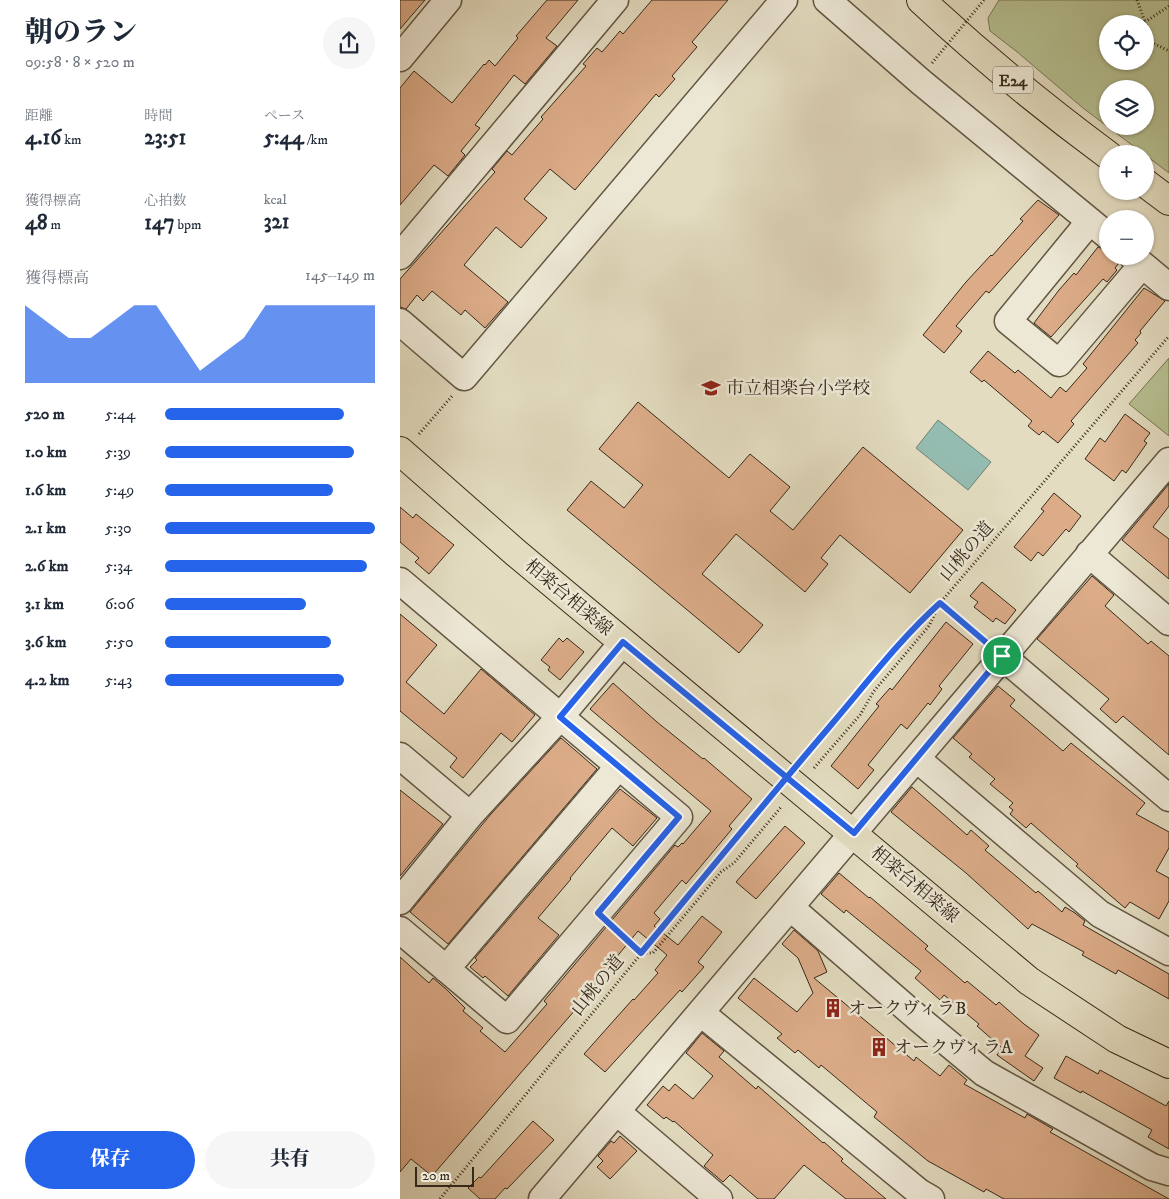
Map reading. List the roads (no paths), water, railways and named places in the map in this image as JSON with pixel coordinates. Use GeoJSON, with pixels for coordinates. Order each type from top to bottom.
{"type":"FeatureCollection","features":[{"type":"Feature","properties":{"kind":"main road","name":"E24"},"geometry":{"type":"LineString","coordinates":[[921,0],[964,39],[1075,131],[1099,148]]}},
{"type":"Feature","properties":{"kind":"main road"},"geometry":{"type":"LineString","coordinates":[[1154,190],[1169,201]]}},
{"type":"Feature","properties":{"kind":"main road","name":"相楽台相楽線"},"geometry":{"type":"LineString","coordinates":[[410,442],[516,553],[854,833],[1029,981],[1117,1039],[1169,1064]]}},
{"type":"Feature","properties":{"kind":"street"},"geometry":{"type":"LineString","coordinates":[[400,58],[448,0]]}},
{"type":"Feature","properties":{"kind":"street"},"geometry":{"type":"LineString","coordinates":[[400,256],[615,0]]}},
{"type":"Feature","properties":{"kind":"street"},"geometry":{"type":"LineString","coordinates":[[400,322],[464,377],[784,0]]}},
{"type":"Feature","properties":{"kind":"street"},"geometry":{"type":"LineString","coordinates":[[827,0],[921,82],[1099,228],[1008,321],[1059,363],[1133,265]]}},
{"type":"Feature","properties":{"kind":"street"},"geometry":{"type":"LineString","coordinates":[[1143,265],[1169,287]]}},
{"type":"Feature","properties":{"kind":"street"},"geometry":{"type":"LineString","coordinates":[[542,1199],[918,759],[1002,656],[1169,461]]}},
{"type":"Feature","properties":{"kind":"street"},"geometry":{"type":"LineString","coordinates":[[1089,554],[1169,622]]}},
{"type":"Feature","properties":{"kind":"street"},"geometry":{"type":"LineString","coordinates":[[400,581],[679,817],[507,1020],[400,930]]}},
{"type":"Feature","properties":{"kind":"street"},"geometry":{"type":"LineString","coordinates":[[400,901],[470,815],[560,717],[623,642]]}},
{"type":"Feature","properties":{"kind":"street"},"geometry":{"type":"LineString","coordinates":[[1002,656],[1169,798]]}},
{"type":"Feature","properties":{"kind":"street"},"geometry":{"type":"LineString","coordinates":[[400,756],[470,815]]}},
{"type":"Feature","properties":{"kind":"street"},"geometry":{"type":"LineString","coordinates":[[918,759],[1100,914],[1169,952]]}},
{"type":"Feature","properties":{"kind":"street"},"geometry":{"type":"LineString","coordinates":[[446,969],[619,766]]}},
{"type":"Feature","properties":{"kind":"street"},"geometry":{"type":"LineString","coordinates":[[791,908],[919,1020],[984,1073],[1152,1168],[1169,1172]]}},
{"type":"Feature","properties":{"kind":"street"},"geometry":{"type":"LineString","coordinates":[[701,1013],[918,1192],[931,1199]]}},
{"type":"Feature","properties":{"kind":"street"},"geometry":{"type":"LineString","coordinates":[[617,1112],[719,1199]]}},
{"type":"Feature","properties":{"kind":"water"},"geometry":{"type":"Polygon","coordinates":[[[938,420],[991,462],[968,490],[916,448],[938,420]]]}},
{"type":"Feature","properties":{"kind":"place","name":"市立相楽台小学校"},"geometry":{"type":"Point","coordinates":[711,388]}},
{"type":"Feature","properties":{"kind":"place","name":"オークヴィラB"},"geometry":{"type":"Point","coordinates":[833,1008]}},
{"type":"Feature","properties":{"kind":"place","name":"オークヴィラA"},"geometry":{"type":"Point","coordinates":[879,1047]}}]}
